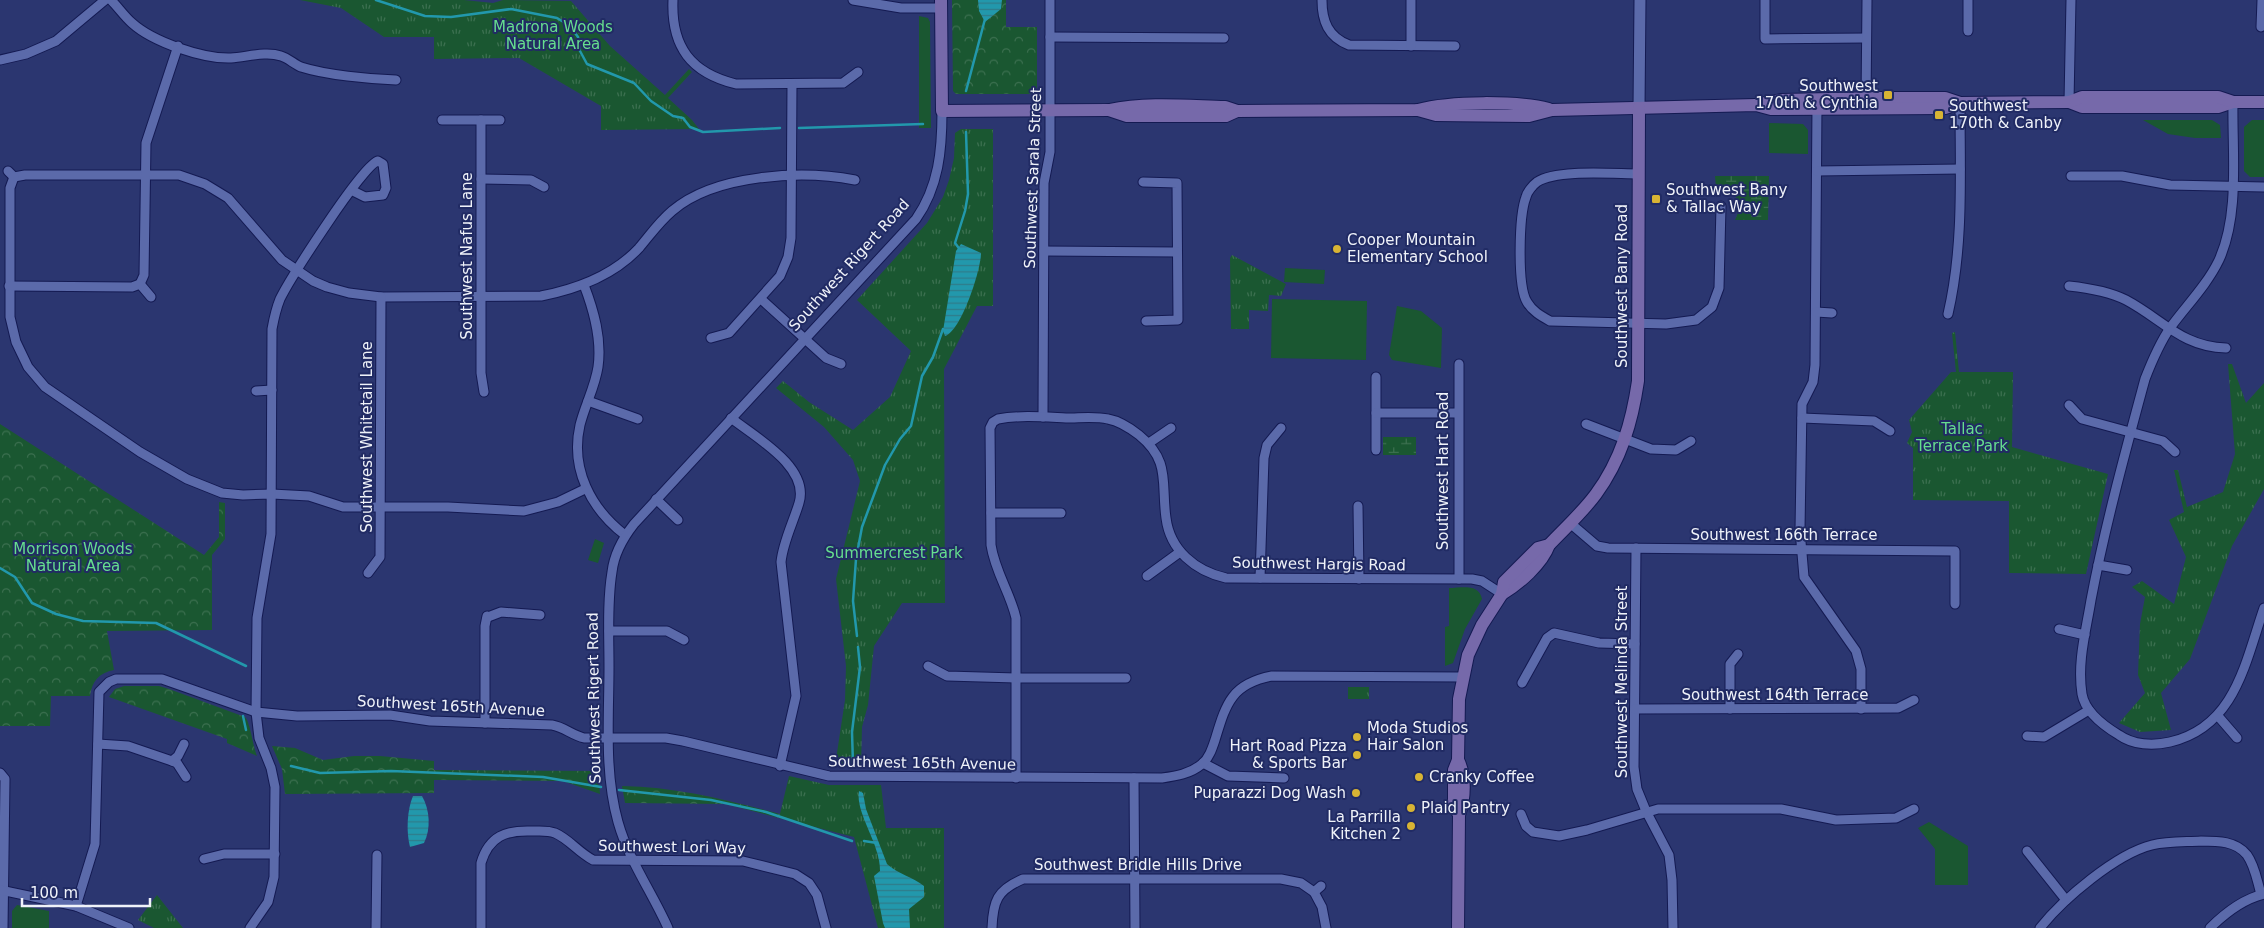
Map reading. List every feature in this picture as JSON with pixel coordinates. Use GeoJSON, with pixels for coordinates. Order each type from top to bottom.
{"type":"FeatureCollection","features":[{"type":"Feature","properties":{"kind":"main road","name":"Southwest Rigert Road"},"geometry":{"type":"LineString","coordinates":[[941,4],[942,111]]}},
{"type":"Feature","properties":{"kind":"main road"},"geometry":{"type":"LineString","coordinates":[[942,111],[1109,110],[1128,106],[1225,107],[1237,111],[1418,110],[1436,105],[1505,104],[1530,105],[1552,110],[1756,106],[1771,110],[1817,105],[1866,103],[1945,108],[1960,103],[2069,102],[2082,97],[2218,97],[2233,102],[2264,102]]}},
{"type":"Feature","properties":{"kind":"main road","name":"Southwest Bany Road"},"geometry":{"type":"LineString","coordinates":[[1462,677],[1468,655],[1482,625],[1502,594],[1512,588],[1546,555],[1549,545],[1595,495],[1609,474],[1631,422],[1638,381],[1639,108]]}},
{"type":"Feature","properties":{"kind":"main road"},"geometry":{"type":"LineString","coordinates":[[1458,928],[1459,815],[1454,804],[1454,770],[1458,760],[1459,699],[1462,677]]}},
{"type":"Feature","properties":{"kind":"street"},"geometry":{"type":"LineString","coordinates":[[0,60],[26,54],[56,41],[105,0]]}},
{"type":"Feature","properties":{"kind":"street"},"geometry":{"type":"LineString","coordinates":[[111,0],[132,23],[150,36],[214,57],[270,54],[282,56],[300,67],[318,71],[368,79],[396,80]]}},
{"type":"Feature","properties":{"kind":"street"},"geometry":{"type":"LineString","coordinates":[[673,0],[674,30],[682,49],[704,73],[720,80],[736,84],[843,83],[858,72]]}},
{"type":"Feature","properties":{"kind":"street"},"geometry":{"type":"LineString","coordinates":[[853,0],[900,8],[941,4]]}},
{"type":"Feature","properties":{"kind":"street","name":"Southwest Sarala Street"},"geometry":{"type":"LineString","coordinates":[[1043,417],[1044,183],[1050,152],[1050,0]]}},
{"type":"Feature","properties":{"kind":"street"},"geometry":{"type":"LineString","coordinates":[[1322,0],[1325,25],[1334,37],[1354,46],[1455,46]]}},
{"type":"Feature","properties":{"kind":"street"},"geometry":{"type":"LineString","coordinates":[[1411,46],[1412,0]]}},
{"type":"Feature","properties":{"kind":"street","name":"Southwest Bany Road"},"geometry":{"type":"LineString","coordinates":[[1639,108],[1640,0]]}},
{"type":"Feature","properties":{"kind":"street"},"geometry":{"type":"LineString","coordinates":[[1765,0],[1765,39],[1866,38]]}},
{"type":"Feature","properties":{"kind":"street"},"geometry":{"type":"LineString","coordinates":[[1866,103],[1867,0]]}},
{"type":"Feature","properties":{"kind":"street"},"geometry":{"type":"LineString","coordinates":[[1968,0],[1968,31]]}},
{"type":"Feature","properties":{"kind":"street"},"geometry":{"type":"LineString","coordinates":[[2069,102],[2071,0]]}},
{"type":"Feature","properties":{"kind":"street"},"geometry":{"type":"LineString","coordinates":[[2261,27],[2262,0]]}},
{"type":"Feature","properties":{"kind":"street"},"geometry":{"type":"LineString","coordinates":[[1050,37],[1224,38]]}},
{"type":"Feature","properties":{"kind":"street"},"geometry":{"type":"LineString","coordinates":[[10,286],[132,287],[140,284],[144,274],[144,174],[146,143],[178,46]]}},
{"type":"Feature","properties":{"kind":"street"},"geometry":{"type":"LineString","coordinates":[[711,338],[729,333],[761,300],[780,276],[788,257],[791,238],[792,84]]}},
{"type":"Feature","properties":{"kind":"street"},"geometry":{"type":"LineString","coordinates":[[2233,102],[2232,186],[2228,236],[2208,279],[2170,329],[2152,362],[2131,431],[2098,565],[2079,669],[2082,696],[2090,710],[2107,728],[2123,738],[2152,744],[2182,739],[2202,729],[2218,716],[2234,692],[2264,608]]}},
{"type":"Feature","properties":{"kind":"street"},"geometry":{"type":"LineString","coordinates":[[1948,314],[1952,298],[1960,218],[1960,103]]}},
{"type":"Feature","properties":{"kind":"street"},"geometry":{"type":"LineString","coordinates":[[1817,105],[1816,312],[1813,382],[1802,404],[1800,549],[1804,577],[1856,651],[1861,668],[1861,709]]}},
{"type":"Feature","properties":{"kind":"street","name":"Southwest Rigert Road"},"geometry":{"type":"LineString","coordinates":[[668,928],[632,861],[623,839],[613,801],[609,738],[609,631],[612,571],[625,535],[656,499],[916,219],[928,200],[940,164],[942,111]]}},
{"type":"Feature","properties":{"kind":"street"},"geometry":{"type":"LineString","coordinates":[[442,120],[500,120]]}},
{"type":"Feature","properties":{"kind":"street","name":"Southwest Nafus Lane"},"geometry":{"type":"LineString","coordinates":[[481,120],[481,373],[484,392]]}},
{"type":"Feature","properties":{"kind":"street"},"geometry":{"type":"LineString","coordinates":[[250,928],[271,894],[274,854],[274,778],[258,738],[256,712],[257,618],[271,534],[272,329],[275,312],[281,297],[351,190],[371,163],[378,161],[383,164],[386,188],[383,195],[365,197],[351,190]]}},
{"type":"Feature","properties":{"kind":"street"},"geometry":{"type":"LineString","coordinates":[[1817,170],[1960,169]]}},
{"type":"Feature","properties":{"kind":"street"},"geometry":{"type":"LineString","coordinates":[[586,489],[558,502],[524,511],[448,507],[380,508],[343,507],[309,496],[222,493],[187,479],[140,452],[45,387],[28,367],[16,342],[10,317],[11,174],[179,175],[205,184],[228,198],[282,260],[298,271],[327,287],[349,293],[381,297],[541,296],[584,285],[617,266],[637,249],[673,210],[694,197],[718,186],[743,179],[836,176],[855,180]]}},
{"type":"Feature","properties":{"kind":"street"},"geometry":{"type":"LineString","coordinates":[[1639,174],[1556,175],[1536,183],[1526,195],[1521,216],[1521,289],[1527,303],[1538,315],[1550,321],[1683,323],[1696,320],[1712,307],[1719,288],[1721,206]]}},
{"type":"Feature","properties":{"kind":"street"},"geometry":{"type":"LineString","coordinates":[[2071,176],[2122,176],[2170,185],[2264,187]]}},
{"type":"Feature","properties":{"kind":"street"},"geometry":{"type":"LineString","coordinates":[[481,178],[531,180],[544,187]]}},
{"type":"Feature","properties":{"kind":"street"},"geometry":{"type":"LineString","coordinates":[[1143,182],[1177,183],[1178,320],[1146,321]]}},
{"type":"Feature","properties":{"kind":"street"},"geometry":{"type":"LineString","coordinates":[[1044,251],[1177,252]]}},
{"type":"Feature","properties":{"kind":"street"},"geometry":{"type":"LineString","coordinates":[[140,284],[151,297]]}},
{"type":"Feature","properties":{"kind":"street"},"geometry":{"type":"LineString","coordinates":[[584,285],[595,315],[599,343],[599,365],[588,400],[578,443],[586,489],[601,513],[625,535]]}},
{"type":"Feature","properties":{"kind":"street"},"geometry":{"type":"LineString","coordinates":[[2069,286],[2107,293],[2125,300],[2194,343],[2208,347],[2226,348]]}},
{"type":"Feature","properties":{"kind":"street","name":"Southwest Whitetail Lane"},"geometry":{"type":"LineString","coordinates":[[368,573],[380,557],[381,297]]}},
{"type":"Feature","properties":{"kind":"street"},"geometry":{"type":"LineString","coordinates":[[761,300],[826,358],[841,364]]}},
{"type":"Feature","properties":{"kind":"street"},"geometry":{"type":"LineString","coordinates":[[1816,312],[1832,313]]}},
{"type":"Feature","properties":{"kind":"street","name":"Southwest Hart Road"},"geometry":{"type":"LineString","coordinates":[[1459,364],[1459,579]]}},
{"type":"Feature","properties":{"kind":"street"},"geometry":{"type":"LineString","coordinates":[[1376,377],[1376,450]]}},
{"type":"Feature","properties":{"kind":"street"},"geometry":{"type":"LineString","coordinates":[[256,390],[272,390]]}},
{"type":"Feature","properties":{"kind":"street"},"geometry":{"type":"LineString","coordinates":[[588,400],[638,419]]}},
{"type":"Feature","properties":{"kind":"street"},"geometry":{"type":"LineString","coordinates":[[2070,405],[2082,418],[2163,441],[2175,452]]}},
{"type":"Feature","properties":{"kind":"street"},"geometry":{"type":"LineString","coordinates":[[1376,413],[1458,413]]}},
{"type":"Feature","properties":{"kind":"street","name":"Southwest Hargis Road"},"geometry":{"type":"LineString","coordinates":[[1016,778],[1016,618],[1012,599],[998,574],[994,561],[990,428],[993,422],[1005,418],[1043,417],[1109,419],[1135,432],[1149,443],[1155,452],[1164,475],[1168,529],[1180,552],[1206,572],[1226,578],[1459,579],[1482,581],[1502,594]]}},
{"type":"Feature","properties":{"kind":"street"},"geometry":{"type":"LineString","coordinates":[[731,418],[788,462],[800,486],[799,501],[782,552],[781,562],[796,696],[780,766]]}},
{"type":"Feature","properties":{"kind":"street"},"geometry":{"type":"LineString","coordinates":[[1802,418],[1874,420],[1890,431]]}},
{"type":"Feature","properties":{"kind":"street"},"geometry":{"type":"LineString","coordinates":[[1586,424],[1651,449],[1676,450],[1691,441]]}},
{"type":"Feature","properties":{"kind":"street"},"geometry":{"type":"LineString","coordinates":[[1149,443],[1171,428]]}},
{"type":"Feature","properties":{"kind":"street"},"geometry":{"type":"LineString","coordinates":[[1260,578],[1264,458],[1267,445],[1281,428]]}},
{"type":"Feature","properties":{"kind":"street"},"geometry":{"type":"LineString","coordinates":[[656,499],[678,520]]}},
{"type":"Feature","properties":{"kind":"street"},"geometry":{"type":"LineString","coordinates":[[1358,506],[1359,579]]}},
{"type":"Feature","properties":{"kind":"street"},"geometry":{"type":"LineString","coordinates":[[992,513],[1061,513]]}},
{"type":"Feature","properties":{"kind":"street","name":"Southwest 166th Terrace"},"geometry":{"type":"LineString","coordinates":[[1570,523],[1597,546],[1608,548],[1955,551],[1955,604]]}},
{"type":"Feature","properties":{"kind":"street","name":"Southwest Melinda Street"},"geometry":{"type":"LineString","coordinates":[[1636,548],[1634,767],[1637,789],[1669,855],[1672,880],[1673,928]]}},
{"type":"Feature","properties":{"kind":"street"},"geometry":{"type":"LineString","coordinates":[[1147,576],[1180,552]]}},
{"type":"Feature","properties":{"kind":"street"},"geometry":{"type":"LineString","coordinates":[[2098,565],[2127,570]]}},
{"type":"Feature","properties":{"kind":"street"},"geometry":{"type":"LineString","coordinates":[[485,723],[485,626],[488,616],[501,612],[540,615]]}},
{"type":"Feature","properties":{"kind":"street"},"geometry":{"type":"LineString","coordinates":[[2059,629],[2085,635]]}},
{"type":"Feature","properties":{"kind":"street"},"geometry":{"type":"LineString","coordinates":[[609,631],[667,632],[684,640]]}},
{"type":"Feature","properties":{"kind":"street"},"geometry":{"type":"LineString","coordinates":[[1522,683],[1547,638],[1554,633],[1599,643],[1635,644]]}},
{"type":"Feature","properties":{"kind":"street"},"geometry":{"type":"LineString","coordinates":[[1730,708],[1730,664],[1738,654]]}},
{"type":"Feature","properties":{"kind":"street"},"geometry":{"type":"LineString","coordinates":[[928,666],[947,676],[1126,678]]}},
{"type":"Feature","properties":{"kind":"street"},"geometry":{"type":"LineString","coordinates":[[1284,778],[1228,776],[1203,763],[1212,749],[1225,709],[1231,697],[1242,686],[1255,679],[1272,676],[1462,677]]}},
{"type":"Feature","properties":{"kind":"street","name":"Southwest 165th Avenue"},"geometry":{"type":"LineString","coordinates":[[98,744],[99,692],[109,682],[116,679],[162,679],[256,712],[297,716],[390,715],[424,721],[552,724],[561,726],[576,736],[584,738],[666,738],[682,740],[780,766],[829,776],[1134,778],[1179,776],[1203,763]]}},
{"type":"Feature","properties":{"kind":"street","name":"Southwest 164th Terrace"},"geometry":{"type":"LineString","coordinates":[[1634,709],[1898,708],[1914,700]]}},
{"type":"Feature","properties":{"kind":"street"},"geometry":{"type":"LineString","coordinates":[[2027,736],[2044,736],[2090,710]]}},
{"type":"Feature","properties":{"kind":"street"},"geometry":{"type":"LineString","coordinates":[[2218,716],[2237,738]]}},
{"type":"Feature","properties":{"kind":"street"},"geometry":{"type":"LineString","coordinates":[[76,906],[95,844],[98,744],[128,746],[172,761],[177,763],[186,777]]}},
{"type":"Feature","properties":{"kind":"street"},"geometry":{"type":"LineString","coordinates":[[172,761],[178,756],[184,744]]}},
{"type":"Feature","properties":{"kind":"street"},"geometry":{"type":"LineString","coordinates":[[0,773],[5,779],[3,928]]}},
{"type":"Feature","properties":{"kind":"street"},"geometry":{"type":"LineString","coordinates":[[1134,778],[1135,928]]}},
{"type":"Feature","properties":{"kind":"street"},"geometry":{"type":"LineString","coordinates":[[1521,814],[1526,826],[1533,832],[1559,836],[1582,832],[1646,811],[1668,808],[1760,807],[1781,809],[1836,820],[1896,818],[1914,809]]}},
{"type":"Feature","properties":{"kind":"street","name":"Southwest Lori Way"},"geometry":{"type":"LineString","coordinates":[[481,928],[481,863],[494,840],[514,830],[554,832],[567,840],[580,854],[593,860],[743,861],[795,874],[809,883],[818,895],[826,928]]}},
{"type":"Feature","properties":{"kind":"street"},"geometry":{"type":"LineString","coordinates":[[2040,928],[2066,900],[2111,864],[2130,852],[2170,842],[2218,841],[2234,844],[2246,854],[2253,866],[2262,894],[2224,914],[2210,928]]}},
{"type":"Feature","properties":{"kind":"street"},"geometry":{"type":"LineString","coordinates":[[2027,852],[2066,900]]}},
{"type":"Feature","properties":{"kind":"street"},"geometry":{"type":"LineString","coordinates":[[204,859],[224,854],[274,854]]}},
{"type":"Feature","properties":{"kind":"street"},"geometry":{"type":"LineString","coordinates":[[376,928],[377,855]]}},
{"type":"Feature","properties":{"kind":"street","name":"Southwest Bridle Hills Drive"},"geometry":{"type":"LineString","coordinates":[[992,928],[993,906],[1000,894],[1010,884],[1023,880],[1281,879],[1317,889],[1326,928]]}},
{"type":"Feature","properties":{"kind":"street"},"geometry":{"type":"LineString","coordinates":[[2,891],[76,906],[129,928]]}},
{"type":"Feature","properties":{"kind":"green space","name":"Madrona Woods Natural Area"},"geometry":{"type":"Polygon","coordinates":[[[300,0],[464,0],[493,3],[503,0],[571,1],[610,46],[665,95],[689,69],[692,72],[668,98],[699,129],[601,130],[601,106],[519,58],[434,59],[434,37],[384,37],[341,8],[300,0]]]}},
{"type":"Feature","properties":{"kind":"green space"},"geometry":{"type":"Polygon","coordinates":[[[952,0],[1006,0],[1006,27],[1037,27],[1037,87],[1033,94],[956,94],[953,91],[952,0]]]}},
{"type":"Feature","properties":{"kind":"green space"},"geometry":{"type":"Polygon","coordinates":[[[919,16],[928,18],[930,22],[931,128],[919,128],[919,16]]]}},
{"type":"Feature","properties":{"kind":"green space"},"geometry":{"type":"Polygon","coordinates":[[[2143,120],[2212,120],[2220,125],[2221,138],[2195,138],[2168,134],[2143,120]]]}},
{"type":"Feature","properties":{"kind":"green space"},"geometry":{"type":"Polygon","coordinates":[[[2252,120],[2264,120],[2264,177],[2250,177],[2244,171],[2244,127],[2252,120]]]}},
{"type":"Feature","properties":{"kind":"green space"},"geometry":{"type":"Polygon","coordinates":[[[1769,123],[1803,124],[1808,130],[1808,154],[1769,153],[1769,123]]]}},
{"type":"Feature","properties":{"kind":"green space","name":"Summercrest Park"},"geometry":{"type":"Polygon","coordinates":[[[961,129],[993,129],[993,306],[977,306],[944,369],[945,603],[902,603],[874,646],[868,705],[862,727],[861,766],[835,766],[845,700],[846,666],[836,579],[860,481],[853,460],[824,427],[776,388],[783,381],[809,402],[853,430],[890,397],[911,351],[857,300],[927,223],[943,197],[954,158],[955,133],[961,129]]]}},
{"type":"Feature","properties":{"kind":"green space"},"geometry":{"type":"Polygon","coordinates":[[[1715,176],[1769,176],[1768,220],[1735,220],[1738,214],[1736,198],[1728,190],[1716,188],[1715,176]]]}},
{"type":"Feature","properties":{"kind":"green space"},"geometry":{"type":"Polygon","coordinates":[[[1232,255],[1286,284],[1281,296],[1269,295],[1268,311],[1249,310],[1249,329],[1231,329],[1230,258],[1232,255]]]}},
{"type":"Feature","properties":{"kind":"green space"},"geometry":{"type":"Polygon","coordinates":[[[1285,268],[1325,270],[1324,284],[1284,282],[1285,268]]]}},
{"type":"Feature","properties":{"kind":"green space"},"geometry":{"type":"Polygon","coordinates":[[[1272,299],[1367,301],[1366,360],[1271,358],[1272,299]]]}},
{"type":"Feature","properties":{"kind":"green space"},"geometry":{"type":"Polygon","coordinates":[[[1397,306],[1421,311],[1442,328],[1441,368],[1392,360],[1389,355],[1397,306]]]}},
{"type":"Feature","properties":{"kind":"green space","name":"Tallac Terrace Park"},"geometry":{"type":"Polygon","coordinates":[[[1955,332],[1959,372],[2013,372],[2012,447],[2108,474],[2086,574],[2009,573],[2009,501],[1913,500],[1913,448],[1907,443],[1912,432],[1909,420],[1951,372],[1956,372],[1952,333],[1955,332]]]}},
{"type":"Feature","properties":{"kind":"green space"},"geometry":{"type":"Polygon","coordinates":[[[2228,364],[2232,364],[2246,403],[2264,383],[2264,489],[2232,546],[2190,659],[2161,693],[2171,730],[2140,732],[2119,723],[2145,693],[2138,675],[2140,624],[2145,597],[2132,587],[2142,581],[2174,604],[2186,557],[2169,520],[2184,512],[2174,470],[2178,470],[2187,507],[2223,492],[2235,454],[2228,364]]]}},
{"type":"Feature","properties":{"kind":"green space","name":"Morrison Woods Natural Area"},"geometry":{"type":"Polygon","coordinates":[[[0,424],[204,555],[219,537],[219,502],[225,503],[225,539],[212,555],[212,630],[107,631],[114,670],[104,673],[97,678],[92,686],[90,696],[51,696],[50,726],[0,726],[0,424]]]}},
{"type":"Feature","properties":{"kind":"green space"},"geometry":{"type":"Polygon","coordinates":[[[1383,437],[1416,437],[1416,455],[1383,455],[1383,437]]]}},
{"type":"Feature","properties":{"kind":"green space"},"geometry":{"type":"Polygon","coordinates":[[[595,539],[604,543],[598,563],[588,560],[595,539]]]}},
{"type":"Feature","properties":{"kind":"green space"},"geometry":{"type":"Polygon","coordinates":[[[1449,588],[1473,588],[1480,594],[1482,599],[1465,629],[1453,663],[1445,666],[1445,627],[1449,626],[1449,588]]]}},
{"type":"Feature","properties":{"kind":"green space"},"geometry":{"type":"Polygon","coordinates":[[[124,686],[159,686],[245,717],[257,756],[227,743],[227,739],[109,697],[115,689],[124,686]]]}},
{"type":"Feature","properties":{"kind":"green space"},"geometry":{"type":"Polygon","coordinates":[[[1348,687],[1369,687],[1369,699],[1348,699],[1348,687]]]}},
{"type":"Feature","properties":{"kind":"green space"},"geometry":{"type":"Polygon","coordinates":[[[272,746],[295,748],[323,760],[354,756],[380,756],[434,761],[434,770],[598,771],[600,794],[563,781],[434,780],[434,793],[285,794],[282,769],[272,746]]]}},
{"type":"Feature","properties":{"kind":"green space"},"geometry":{"type":"Polygon","coordinates":[[[789,776],[829,785],[881,785],[886,828],[944,828],[944,928],[878,928],[854,837],[779,818],[789,776]]]}},
{"type":"Feature","properties":{"kind":"green space"},"geometry":{"type":"Polygon","coordinates":[[[622,786],[682,792],[721,799],[780,814],[779,818],[726,804],[625,803],[622,786]]]}},
{"type":"Feature","properties":{"kind":"green space"},"geometry":{"type":"Polygon","coordinates":[[[1929,822],[1968,846],[1968,885],[1935,885],[1935,849],[1918,828],[1929,822]]]}},
{"type":"Feature","properties":{"kind":"green space"},"geometry":{"type":"Polygon","coordinates":[[[157,895],[183,928],[154,928],[138,920],[157,895]]]}},
{"type":"Feature","properties":{"kind":"green space"},"geometry":{"type":"Polygon","coordinates":[[[17,905],[49,911],[49,928],[12,928],[12,911],[17,905]]]}},
{"type":"Feature","properties":{"kind":"shaded area"},"geometry":{"type":"Polygon","coordinates":[[[978,0],[1002,0],[1001,9],[985,22],[979,11],[978,0]]]}},
{"type":"Feature","properties":{"kind":"shaded area"},"geometry":{"type":"Polygon","coordinates":[[[961,244],[981,253],[980,261],[974,285],[963,312],[951,332],[945,336],[943,331],[956,251],[961,244]]]}},
{"type":"Feature","properties":{"kind":"shaded area"},"geometry":{"type":"Polygon","coordinates":[[[859,791],[863,793],[866,809],[887,864],[924,886],[924,897],[909,909],[910,928],[885,928],[883,923],[874,876],[880,871],[879,861],[861,809],[859,791]]]}},
{"type":"Feature","properties":{"kind":"shaded area"},"geometry":{"type":"Polygon","coordinates":[[[413,796],[422,796],[425,801],[429,826],[424,843],[410,847],[408,821],[409,808],[413,796]]]}},
{"type":"Feature","properties":{"kind":"waterway"},"geometry":{"type":"LineString","coordinates":[[376,0],[425,16],[451,17],[511,9],[557,18],[570,26],[578,37],[580,51],[587,64],[634,83],[651,101],[673,116],[683,118],[690,127],[703,132],[780,128]]}},
{"type":"Feature","properties":{"kind":"waterway"},"geometry":{"type":"LineString","coordinates":[[966,91],[985,19]]}},
{"type":"Feature","properties":{"kind":"waterway"},"geometry":{"type":"LineString","coordinates":[[799,128],[923,124]]}},
{"type":"Feature","properties":{"kind":"waterway"},"geometry":{"type":"LineString","coordinates":[[961,251],[955,243],[968,194],[966,132]]}},
{"type":"Feature","properties":{"kind":"waterway"},"geometry":{"type":"LineString","coordinates":[[857,636],[853,601],[856,559],[862,527],[885,465],[900,439],[911,426],[922,376],[933,357],[943,329]]}},
{"type":"Feature","properties":{"kind":"waterway"},"geometry":{"type":"LineString","coordinates":[[0,568],[15,577],[32,603],[56,614],[83,621],[156,623],[246,666]]}},
{"type":"Feature","properties":{"kind":"waterway"},"geometry":{"type":"LineString","coordinates":[[853,764],[852,732],[860,667],[858,647]]}},
{"type":"Feature","properties":{"kind":"waterway"},"geometry":{"type":"LineString","coordinates":[[243,716],[246,730]]}},
{"type":"Feature","properties":{"kind":"waterway"},"geometry":{"type":"LineString","coordinates":[[291,766],[320,773],[391,771],[543,777],[601,787]]}},
{"type":"Feature","properties":{"kind":"waterway"},"geometry":{"type":"LineString","coordinates":[[619,790],[711,800],[766,812],[852,841]]}},
{"type":"Feature","properties":{"kind":"waterway"},"geometry":{"type":"LineString","coordinates":[[864,841],[877,843]]}},
{"type":"Feature","properties":{"kind":"place","name":"Southwest 170th & Cynthia"},"geometry":{"type":"Point","coordinates":[1888,95]}},
{"type":"Feature","properties":{"kind":"place","name":"Southwest 170th & Canby"},"geometry":{"type":"Point","coordinates":[1939,115]}},
{"type":"Feature","properties":{"kind":"place","name":"Southwest Bany & Tallac Way"},"geometry":{"type":"Point","coordinates":[1656,199]}},
{"type":"Feature","properties":{"kind":"place","name":"Cooper Mountain Elementary School"},"geometry":{"type":"Point","coordinates":[1337,249]}},
{"type":"Feature","properties":{"kind":"place","name":"Moda Studios Hair Salon"},"geometry":{"type":"Point","coordinates":[1357,737]}},
{"type":"Feature","properties":{"kind":"place","name":"Hart Road Pizza & Sports Bar"},"geometry":{"type":"Point","coordinates":[1357,755]}},
{"type":"Feature","properties":{"kind":"place","name":"Cranky Coffee"},"geometry":{"type":"Point","coordinates":[1419,777]}},
{"type":"Feature","properties":{"kind":"place","name":"Puparazzi Dog Wash"},"geometry":{"type":"Point","coordinates":[1356,793]}},
{"type":"Feature","properties":{"kind":"place","name":"Plaid Pantry"},"geometry":{"type":"Point","coordinates":[1411,808]}},
{"type":"Feature","properties":{"kind":"place","name":"La Parrilla Kitchen 2"},"geometry":{"type":"Point","coordinates":[1411,826]}}]}
